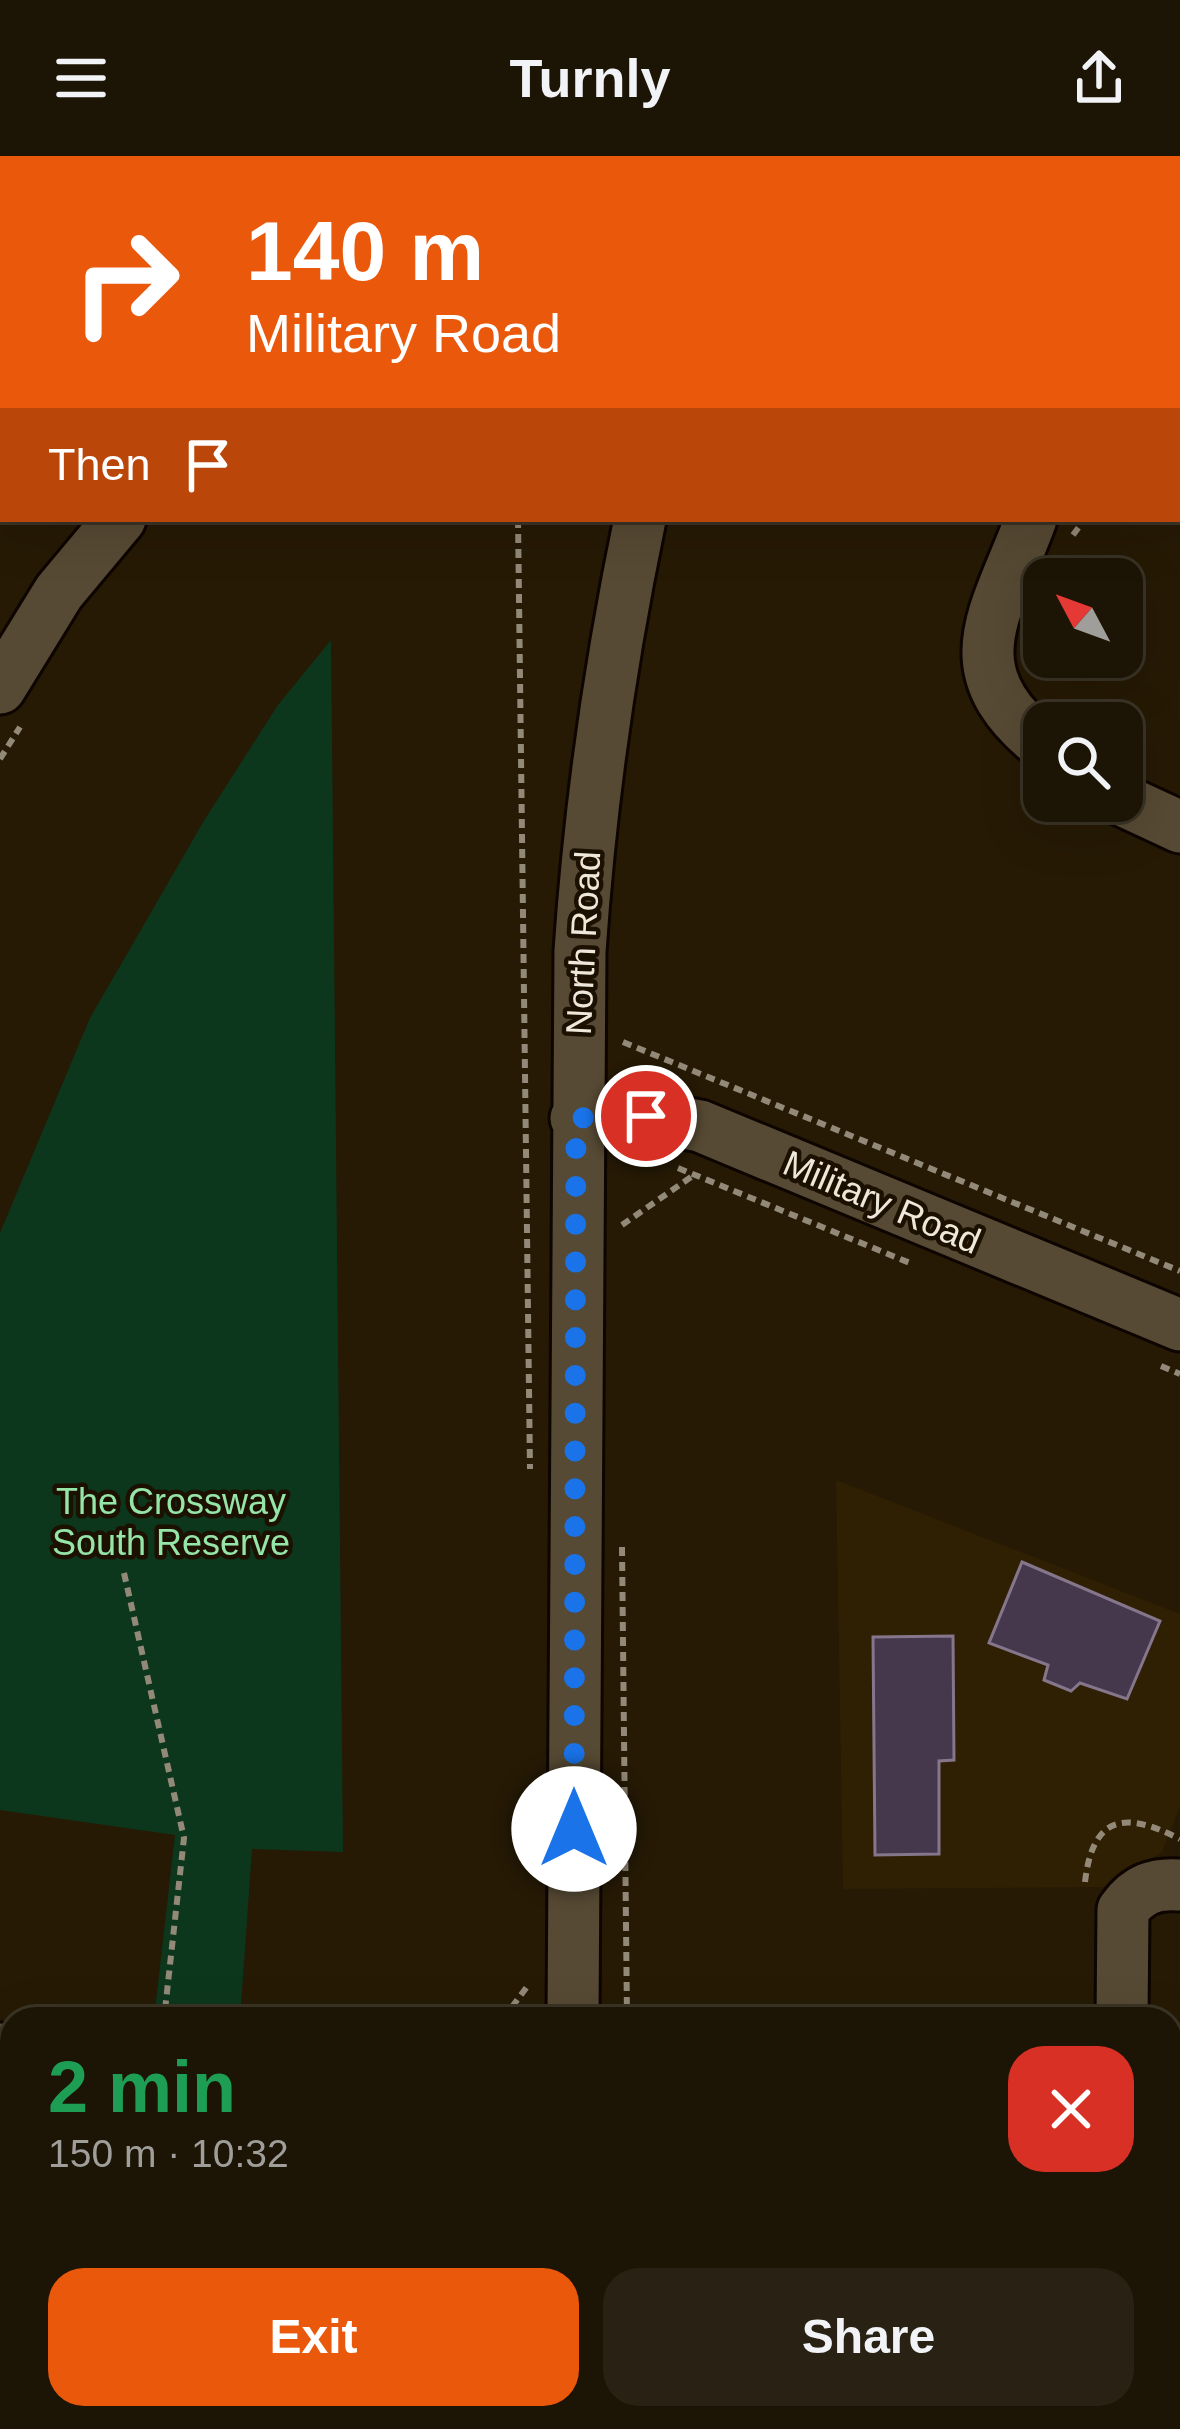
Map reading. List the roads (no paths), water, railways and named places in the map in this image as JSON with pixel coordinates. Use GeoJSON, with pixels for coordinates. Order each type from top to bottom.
{"type":"FeatureCollection","features":[{"type":"Feature","properties":{"kind":"street"},"geometry":{"type":"LineString","coordinates":[[0,688],[59,592],[117,522]]}},
{"type":"Feature","properties":{"kind":"street","name":"North Road"},"geometry":{"type":"LineString","coordinates":[[555,2007],[576,1118],[589,817],[609,670],[639,522]]}},
{"type":"Feature","properties":{"kind":"street"},"geometry":{"type":"LineString","coordinates":[[1023,728],[990,685],[985,644],[1047,534]]}},
{"type":"Feature","properties":{"kind":"street"},"geometry":{"type":"LineString","coordinates":[[1143,810],[1180,827]]}},
{"type":"Feature","properties":{"kind":"street","name":"Military Road"},"geometry":{"type":"LineString","coordinates":[[576,1118],[646,1116],[700,1126],[1169,1345]]}},
{"type":"Feature","properties":{"kind":"street"},"geometry":{"type":"LineString","coordinates":[[1122,2007],[1124,1910],[1160,1888]]}},
{"type":"Feature","properties":{"kind":"park label","name":"The Crossway South Reserve"},"geometry":{"type":"Point","coordinates":[171,1522]}}]}
